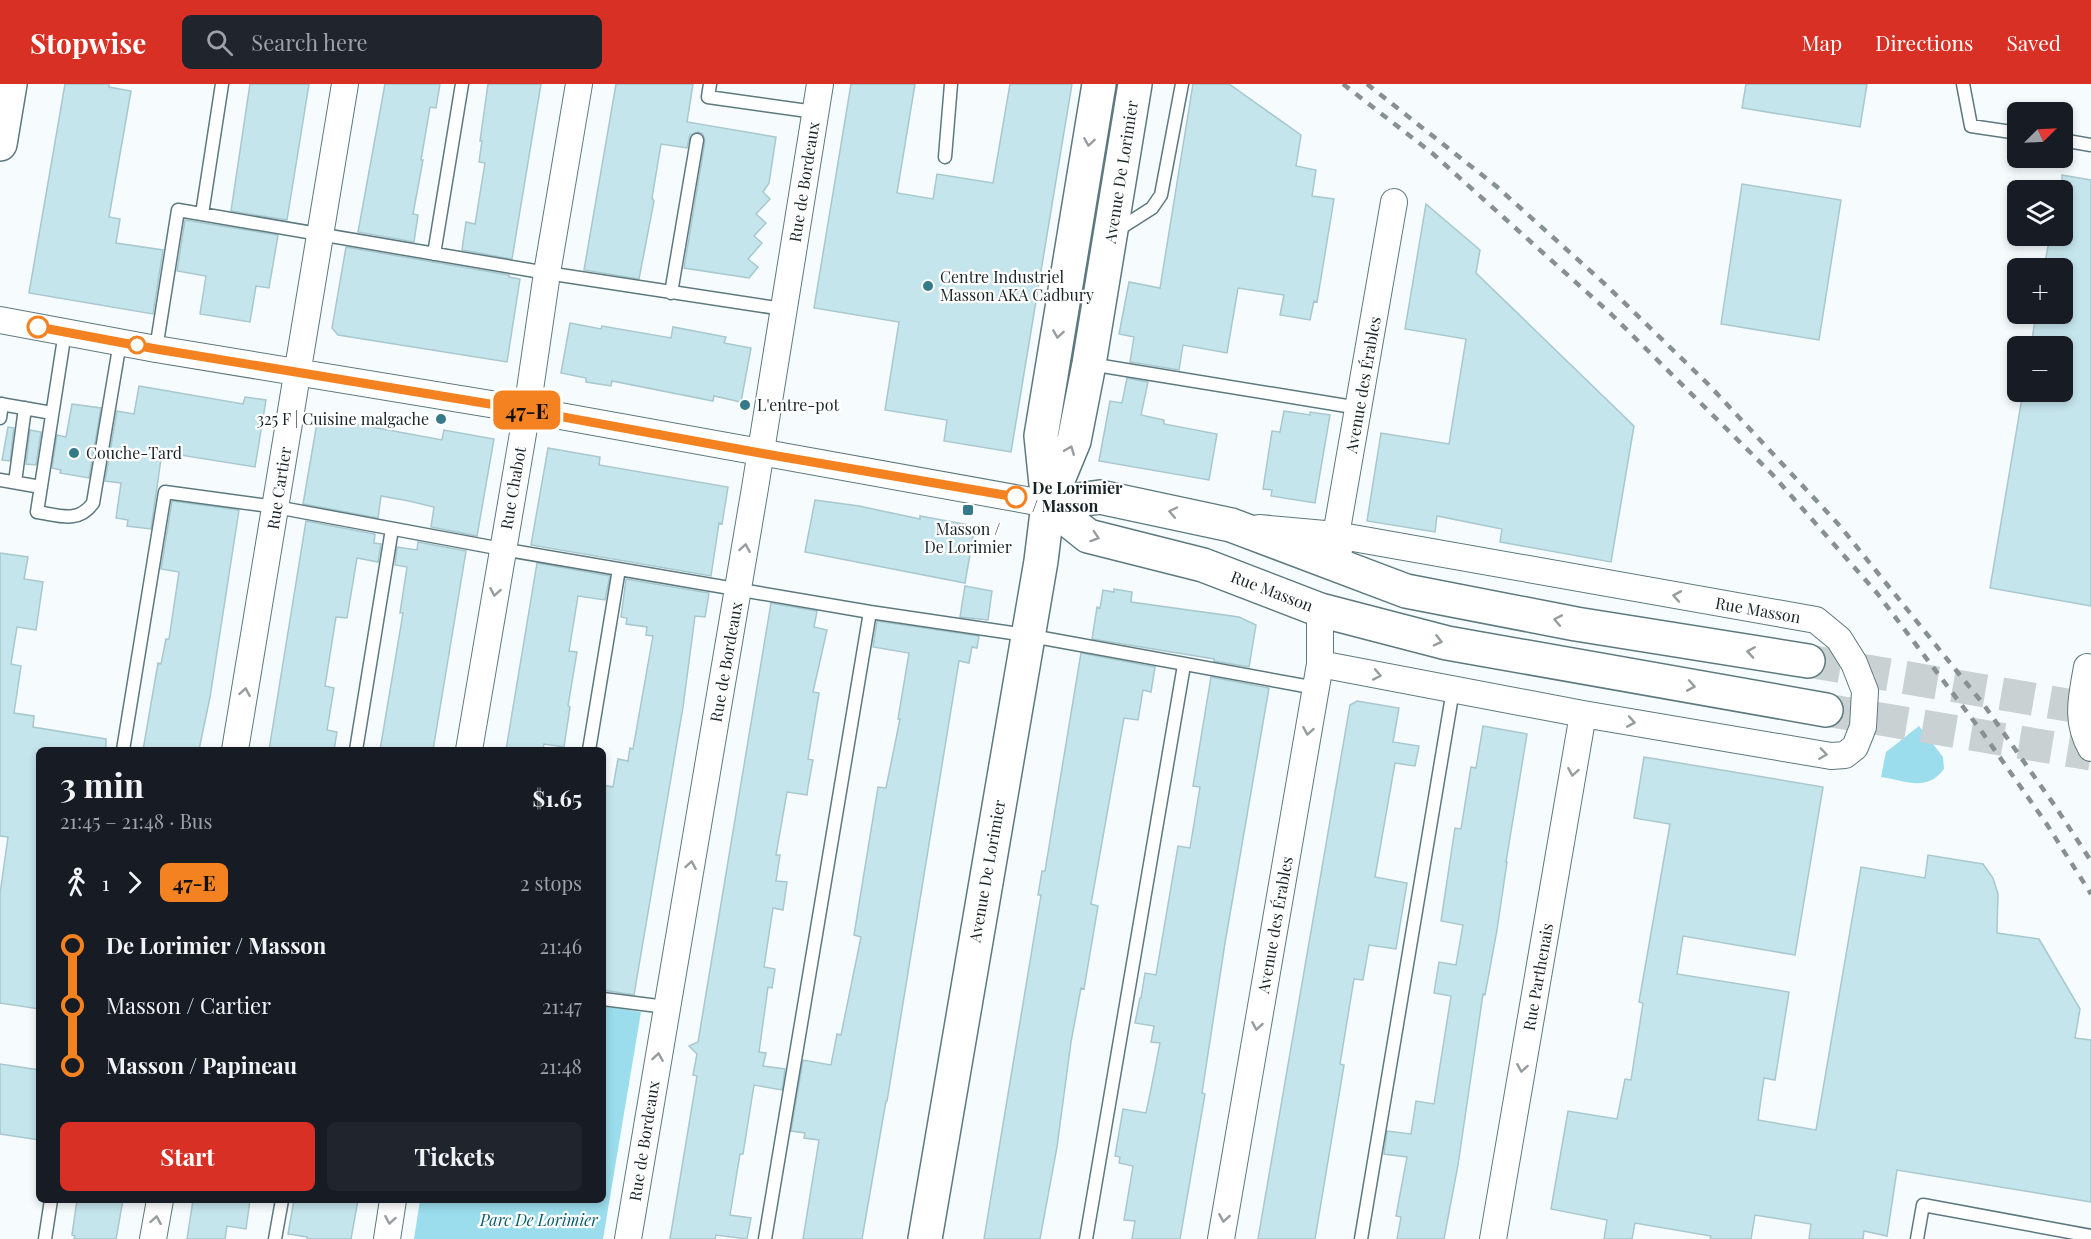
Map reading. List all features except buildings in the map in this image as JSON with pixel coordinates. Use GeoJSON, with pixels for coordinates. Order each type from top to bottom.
{"type":"FeatureCollection","features":[{"type":"Feature","properties":{"kind":"main road"},"geometry":{"type":"LineString","coordinates":[[0,144],[10,84]]}},
{"type":"Feature","properties":{"kind":"main road","name":"Avenue De Lorimier"},"geometry":{"type":"LineString","coordinates":[[925,1239],[1026,635],[1041,561],[1048,504],[1041,436],[1099,84]]}},
{"type":"Feature","properties":{"kind":"main road","name":"Avenue De Lorimier"},"geometry":{"type":"LineString","coordinates":[[1048,504],[1074,441],[1136,84]]}},
{"type":"Feature","properties":{"kind":"main road","name":"Rue Masson"},"geometry":{"type":"LineString","coordinates":[[1048,504],[1100,496],[1231,525],[1406,591],[1576,624],[1808,661]]}},
{"type":"Feature","properties":{"kind":"main road","name":"Rue Masson"},"geometry":{"type":"LineString","coordinates":[[1048,504],[1088,536],[1203,565],[1320,610],[1447,643],[1826,710]]}},
{"type":"Feature","properties":{"kind":"street","name":"Rue Cartier"},"geometry":{"type":"LineString","coordinates":[[236,747],[345,84]]}},
{"type":"Feature","properties":{"kind":"street","name":"Rue Chabot"},"geometry":{"type":"LineString","coordinates":[[469,747],[527,410],[547,273],[579,84]]}},
{"type":"Feature","properties":{"kind":"street","name":"Rue de Bordeaux"},"geometry":{"type":"LineString","coordinates":[[628,1239],[820,84]]}},
{"type":"Feature","properties":{"kind":"street","name":"Avenue des Érables"},"geometry":{"type":"LineString","coordinates":[[1342,567],[1336,535],[1394,202]]}},
{"type":"Feature","properties":{"kind":"street","name":"Rue Masson"},"geometry":{"type":"LineString","coordinates":[[0,320],[156,349],[527,410],[1048,504]]}},
{"type":"Feature","properties":{"kind":"street","name":"Rue Masson"},"geometry":{"type":"LineString","coordinates":[[1231,525],[1336,535],[1816,620],[1839,639],[1854,663],[1865,691],[1863,727],[1855,747],[1845,755],[1831,756],[1453,690],[1318,676]]}},
{"type":"Feature","properties":{"kind":"street","name":"Avenue des Érables"},"geometry":{"type":"LineString","coordinates":[[1221,1239],[1318,676],[1320,610]]}},
{"type":"Feature","properties":{"kind":"street"},"geometry":{"type":"LineString","coordinates":[[2090,665],[2080,712],[2086,740],[2091,748]]}},
{"type":"Feature","properties":{"kind":"street","name":"Rue Parthenais"},"geometry":{"type":"LineString","coordinates":[[1493,1239],[1583,714]]}},
{"type":"Feature","properties":{"kind":"street"},"geometry":{"type":"LineString","coordinates":[[153,1239],[159,1203]]}},
{"type":"Feature","properties":{"kind":"street"},"geometry":{"type":"LineString","coordinates":[[387,1239],[393,1203]]}},
{"type":"Feature","properties":{"kind":"lane"},"geometry":{"type":"LineString","coordinates":[[202,214],[222,84]]}},
{"type":"Feature","properties":{"kind":"lane"},"geometry":{"type":"LineString","coordinates":[[434,254],[462,84]]}},
{"type":"Feature","properties":{"kind":"lane"},"geometry":{"type":"LineString","coordinates":[[710,84],[708,97],[815,112]]}},
{"type":"Feature","properties":{"kind":"lane"},"geometry":{"type":"LineString","coordinates":[[945,157],[951,84]]}},
{"type":"Feature","properties":{"kind":"lane"},"geometry":{"type":"LineString","coordinates":[[1110,235],[1152,208],[1161,195],[1182,84]]}},
{"type":"Feature","properties":{"kind":"lane"},"geometry":{"type":"LineString","coordinates":[[1963,84],[1971,126],[2007,131]]}},
{"type":"Feature","properties":{"kind":"lane"},"geometry":{"type":"LineString","coordinates":[[671,293],[697,140]]}},
{"type":"Feature","properties":{"kind":"lane"},"geometry":{"type":"LineString","coordinates":[[2073,142],[2091,144]]}},
{"type":"Feature","properties":{"kind":"lane"},"geometry":{"type":"LineString","coordinates":[[156,349],[178,210],[547,273],[783,309]]}},
{"type":"Feature","properties":{"kind":"lane"},"geometry":{"type":"LineString","coordinates":[[65,332],[37,512],[69,517],[78,516],[87,511],[93,503],[120,342]]}},
{"type":"Feature","properties":{"kind":"lane"},"geometry":{"type":"LineString","coordinates":[[1089,364],[1359,408]]}},
{"type":"Feature","properties":{"kind":"lane"},"geometry":{"type":"LineString","coordinates":[[0,418],[1,404],[52,413]]}},
{"type":"Feature","properties":{"kind":"lane"},"geometry":{"type":"LineString","coordinates":[[15,482],[26,408]]}},
{"type":"Feature","properties":{"kind":"lane"},"geometry":{"type":"LineString","coordinates":[[0,480],[41,487]]}},
{"type":"Feature","properties":{"kind":"lane"},"geometry":{"type":"LineString","coordinates":[[123,747],[165,492],[276,507],[502,549],[870,612],[1026,635],[1184,665],[1318,676]]}},
{"type":"Feature","properties":{"kind":"lane"},"geometry":{"type":"LineString","coordinates":[[356,747],[392,529]]}},
{"type":"Feature","properties":{"kind":"lane"},"geometry":{"type":"LineString","coordinates":[[589,747],[619,568]]}},
{"type":"Feature","properties":{"kind":"lane"},"geometry":{"type":"LineString","coordinates":[[765,1239],[870,612]]}},
{"type":"Feature","properties":{"kind":"lane"},"geometry":{"type":"LineString","coordinates":[[1086,1239],[1184,665]]}},
{"type":"Feature","properties":{"kind":"lane"},"geometry":{"type":"LineString","coordinates":[[1361,1239],[1453,690]]}},
{"type":"Feature","properties":{"kind":"lane"},"geometry":{"type":"LineString","coordinates":[[606,999],[666,1007]]}},
{"type":"Feature","properties":{"kind":"lane"},"geometry":{"type":"LineString","coordinates":[[45,1239],[51,1203]]}},
{"type":"Feature","properties":{"kind":"lane"},"geometry":{"type":"LineString","coordinates":[[275,1239],[281,1203]]}},
{"type":"Feature","properties":{"kind":"lane"},"geometry":{"type":"LineString","coordinates":[[1917,1239],[1923,1206],[2091,1236]]}},
{"type":"Feature","properties":{"kind":"green space"},"geometry":{"type":"Polygon","coordinates":[[[1919,726],[1943,757],[1944,769],[1930,781],[1923,783],[1881,777],[1886,752],[1919,726]]]}},
{"type":"Feature","properties":{"kind":"green space","name":"Parc De Lorimier"},"geometry":{"type":"Polygon","coordinates":[[[606,1006],[641,1012],[603,1239],[414,1239],[420,1203],[606,1203],[606,1006]]]}},
{"type":"Feature","properties":{"kind":"tunnel"},"geometry":{"type":"LineString","coordinates":[[1808,661],[2091,709]]}},
{"type":"Feature","properties":{"kind":"tunnel"},"geometry":{"type":"LineString","coordinates":[[1826,710],[2091,754]]}},
{"type":"Feature","properties":{"kind":"railway"},"geometry":{"type":"LineString","coordinates":[[1343,84],[1432,153],[1611,314],[1771,473],[1877,593],[1982,732],[2046,823],[2091,894]]}},
{"type":"Feature","properties":{"kind":"railway"},"geometry":{"type":"LineString","coordinates":[[1367,84],[1496,186],[1606,285],[1709,385],[1840,526],[1984,705],[2091,861]]}},
{"type":"Feature","properties":{"kind":"bus line","name":"47-E"},"geometry":{"type":"LineString","coordinates":[[38,327],[1016,497]]}},
{"type":"Feature","properties":{"kind":"place","name":"Centre Industriel Masson AKA Cadbury"},"geometry":{"type":"Point","coordinates":[928,286]}},
{"type":"Feature","properties":{"kind":"place","name":"L'entre-pot"},"geometry":{"type":"Point","coordinates":[745,405]}},
{"type":"Feature","properties":{"kind":"place","name":"325 F | Cuisine malgache"},"geometry":{"type":"Point","coordinates":[441,419]}},
{"type":"Feature","properties":{"kind":"place","name":"Couche-Tard"},"geometry":{"type":"Point","coordinates":[74,453]}},
{"type":"Feature","properties":{"kind":"place","name":"De Lorimier / Masson"},"geometry":{"type":"Point","coordinates":[1016,497]}},
{"type":"Feature","properties":{"kind":"place","name":"Masson / De Lorimier"},"geometry":{"type":"Point","coordinates":[968,510]}}]}
